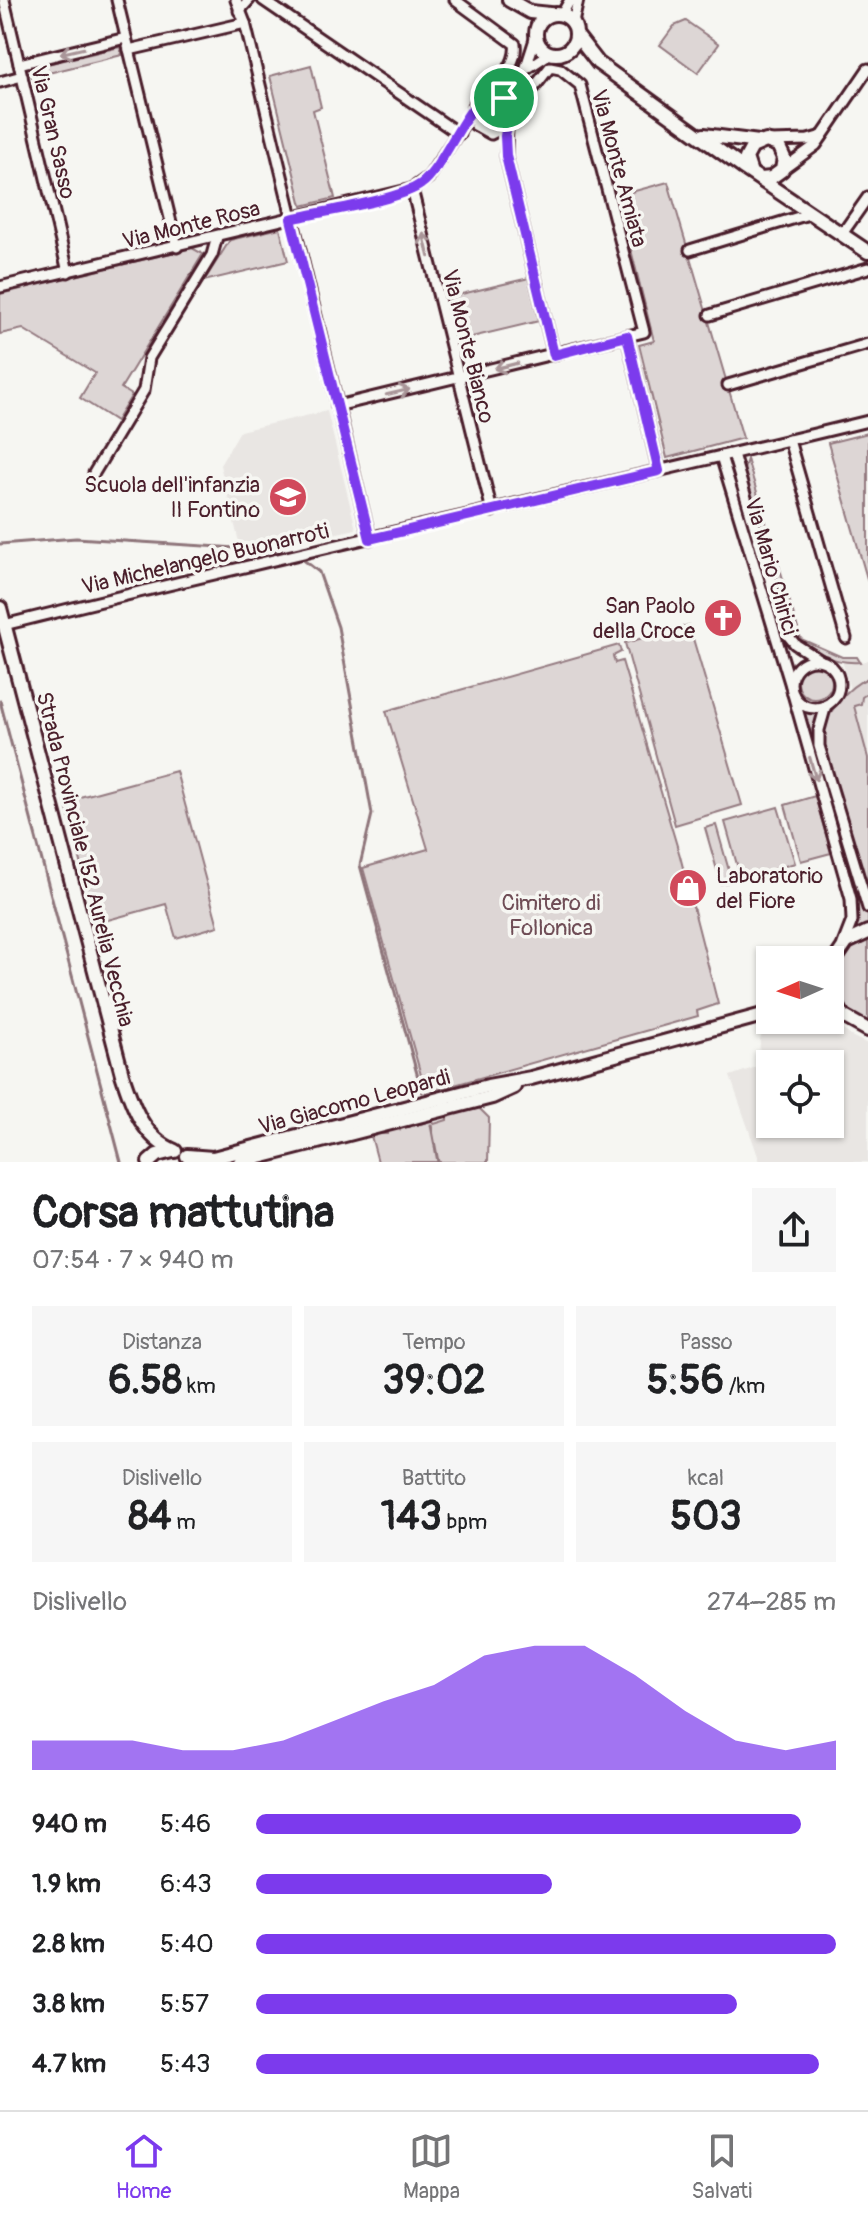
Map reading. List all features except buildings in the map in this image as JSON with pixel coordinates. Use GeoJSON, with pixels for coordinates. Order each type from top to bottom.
{"type":"FeatureCollection","features":[{"type":"Feature","properties":{"kind":"main road"},"geometry":{"type":"LineString","coordinates":[[514,3],[562,17],[598,63]]}},
{"type":"Feature","properties":{"kind":"main road"},"geometry":{"type":"LineString","coordinates":[[514,3],[540,47],[549,54],[568,51],[598,63],[868,252]]}},
{"type":"Feature","properties":{"kind":"main road"},"geometry":{"type":"LineString","coordinates":[[536,36],[539,22],[562,17]]}},
{"type":"Feature","properties":{"kind":"main road"},"geometry":{"type":"LineString","coordinates":[[568,51],[577,36]]}},
{"type":"Feature","properties":{"kind":"main road"},"geometry":{"type":"LineString","coordinates":[[694,132],[719,139],[764,141],[784,153],[782,170],[791,198]]}},
{"type":"Feature","properties":{"kind":"main road"},"geometry":{"type":"LineString","coordinates":[[750,170],[747,154],[764,141]]}},
{"type":"Feature","properties":{"kind":"main road"},"geometry":{"type":"LineString","coordinates":[[761,179],[775,177],[782,170]]}},
{"type":"Feature","properties":{"kind":"main road","name":"Strada Provinciale 152 Aurelia Vecchia"},"geometry":{"type":"LineString","coordinates":[[0,608],[114,1050],[139,1117],[148,1162],[163,1152],[185,1156]]}},
{"type":"Feature","properties":{"kind":"main road"},"geometry":{"type":"LineString","coordinates":[[843,946],[868,932]]}},
{"type":"Feature","properties":{"kind":"main road","name":"Via Giacomo Leopardi"},"geometry":{"type":"LineString","coordinates":[[185,1156],[213,1158],[488,1086],[531,1078],[756,1017]]}},
{"type":"Feature","properties":{"kind":"main road"},"geometry":{"type":"LineString","coordinates":[[844,1018],[868,1030]]}},
{"type":"Feature","properties":{"kind":"main road","name":"Via Giacomo Leopardi"},"geometry":{"type":"LineString","coordinates":[[240,1162],[492,1097],[531,1078]]}},
{"type":"Feature","properties":{"kind":"main road","name":"Strada Provinciale 152 Aurelia Vecchia"},"geometry":{"type":"LineString","coordinates":[[139,1117],[156,1140],[185,1156]]}},
{"type":"Feature","properties":{"kind":"street","name":"Via Gran Sasso"},"geometry":{"type":"LineString","coordinates":[[4,0],[68,272]]}},
{"type":"Feature","properties":{"kind":"street"},"geometry":{"type":"LineString","coordinates":[[117,0],[177,247]]}},
{"type":"Feature","properties":{"kind":"street"},"geometry":{"type":"LineString","coordinates":[[249,0],[237,5],[245,23],[370,539]]}},
{"type":"Feature","properties":{"kind":"street"},"geometry":{"type":"LineString","coordinates":[[263,0],[459,134],[497,133],[507,126]]}},
{"type":"Feature","properties":{"kind":"street"},"geometry":{"type":"LineString","coordinates":[[455,0],[515,44],[515,55],[490,94]]}},
{"type":"Feature","properties":{"kind":"street"},"geometry":{"type":"LineString","coordinates":[[562,17],[570,0]]}},
{"type":"Feature","properties":{"kind":"street"},"geometry":{"type":"LineString","coordinates":[[562,17],[578,0]]}},
{"type":"Feature","properties":{"kind":"street"},"geometry":{"type":"LineString","coordinates":[[129,50],[245,23]]}},
{"type":"Feature","properties":{"kind":"street"},"geometry":{"type":"LineString","coordinates":[[525,70],[536,36]]}},
{"type":"Feature","properties":{"kind":"street"},"geometry":{"type":"LineString","coordinates":[[19,64],[126,38]]}},
{"type":"Feature","properties":{"kind":"street"},"geometry":{"type":"LineString","coordinates":[[549,54],[525,70],[512,87],[506,156],[554,355]]}},
{"type":"Feature","properties":{"kind":"street","name":"Via Monte Amiata"},"geometry":{"type":"LineString","coordinates":[[509,106],[518,107],[543,72],[553,67],[568,76],[584,92],[644,332],[627,336]]}},
{"type":"Feature","properties":{"kind":"street"},"geometry":{"type":"LineString","coordinates":[[782,170],[811,152],[868,69]]}},
{"type":"Feature","properties":{"kind":"street"},"geometry":{"type":"LineString","coordinates":[[0,82],[22,76]]}},
{"type":"Feature","properties":{"kind":"street"},"geometry":{"type":"LineString","coordinates":[[503,77],[525,96]]}},
{"type":"Feature","properties":{"kind":"street"},"geometry":{"type":"LineString","coordinates":[[412,189],[429,177],[459,134],[475,102],[512,87]]}},
{"type":"Feature","properties":{"kind":"street"},"geometry":{"type":"LineString","coordinates":[[490,94],[509,106]]}},
{"type":"Feature","properties":{"kind":"street"},"geometry":{"type":"LineString","coordinates":[[471,113],[482,131],[506,156]]}},
{"type":"Feature","properties":{"kind":"street"},"geometry":{"type":"LineString","coordinates":[[764,141],[808,140],[822,136]]}},
{"type":"Feature","properties":{"kind":"street","name":"Via Monte Rosa"},"geometry":{"type":"LineString","coordinates":[[0,287],[412,189]]}},
{"type":"Feature","properties":{"kind":"street","name":"Via Monte Bianco"},"geometry":{"type":"LineString","coordinates":[[412,189],[492,511]]}},
{"type":"Feature","properties":{"kind":"street"},"geometry":{"type":"LineString","coordinates":[[842,234],[868,197]]}},
{"type":"Feature","properties":{"kind":"street"},"geometry":{"type":"LineString","coordinates":[[690,250],[812,213]]}},
{"type":"Feature","properties":{"kind":"street"},"geometry":{"type":"LineString","coordinates":[[94,473],[144,390],[149,358],[212,255],[217,237]]}},
{"type":"Feature","properties":{"kind":"street"},"geometry":{"type":"LineString","coordinates":[[710,315],[868,268]]}},
{"type":"Feature","properties":{"kind":"street"},"geometry":{"type":"LineString","coordinates":[[337,406],[627,336],[659,471]]}},
{"type":"Feature","properties":{"kind":"street"},"geometry":{"type":"LineString","coordinates":[[728,385],[868,344]]}},
{"type":"Feature","properties":{"kind":"street","name":"Via Michelangelo Buonarroti"},"geometry":{"type":"LineString","coordinates":[[4,625],[310,549],[370,539],[868,421]]}},
{"type":"Feature","properties":{"kind":"street"},"geometry":{"type":"LineString","coordinates":[[789,440],[846,638]]}},
{"type":"Feature","properties":{"kind":"street","name":"Via Mario Chirici"},"geometry":{"type":"LineString","coordinates":[[733,454],[786,633],[795,644],[832,667],[839,681],[836,695],[826,705],[819,730],[819,746],[868,908]]}},
{"type":"Feature","properties":{"kind":"street","name":"Via Mario Chirici"},"geometry":{"type":"LineString","coordinates":[[721,456],[851,899],[852,921],[841,946]]}},
{"type":"Feature","properties":{"kind":"street","name":"Via Mario Chirici"},"geometry":{"type":"LineString","coordinates":[[792,690],[799,666],[820,660]]}},
{"type":"Feature","properties":{"kind":"street"},"geometry":{"type":"LineString","coordinates":[[792,690],[807,706],[826,705]]}},
{"type":"Feature","properties":{"kind":"shaded area","name":"Scuola dell'infanzia Il Fontino"},"geometry":{"type":"Polygon","coordinates":[[[327,411],[356,529],[288,544],[239,542],[220,465],[240,431],[327,411]]]}},
{"type":"Feature","properties":{"kind":"shaded area"},"geometry":{"type":"Polygon","coordinates":[[[841,656],[857,657],[861,662],[868,660],[868,758],[841,656]]]}},
{"type":"Feature","properties":{"kind":"shaded area"},"geometry":{"type":"Polygon","coordinates":[[[844,1031],[868,1044],[868,1162],[760,1162],[730,1076],[756,1067],[756,1138],[844,1138],[844,1050],[760,1050],[762,1034],[844,1034],[844,1031]]]}},
{"type":"Feature","properties":{"kind":"green space"},"geometry":{"type":"Polygon","coordinates":[[[686,21],[719,44],[698,73],[660,45],[674,26],[686,21]]]}},
{"type":"Feature","properties":{"kind":"green space"},"geometry":{"type":"Polygon","coordinates":[[[120,47],[122,55],[32,77],[30,68],[120,47]]]}},
{"type":"Feature","properties":{"kind":"green space"},"geometry":{"type":"Polygon","coordinates":[[[311,65],[321,107],[313,110],[335,198],[302,206],[270,76],[311,65]]]}},
{"type":"Feature","properties":{"kind":"green space"},"geometry":{"type":"Polygon","coordinates":[[[668,182],[743,438],[667,458],[639,345],[654,341],[620,206],[620,195],[668,182]]]}},
{"type":"Feature","properties":{"kind":"green space"},"geometry":{"type":"Polygon","coordinates":[[[280,228],[288,261],[204,281],[230,240],[280,228]]]}},
{"type":"Feature","properties":{"kind":"green space"},"geometry":{"type":"Polygon","coordinates":[[[192,248],[203,254],[121,388],[132,395],[116,421],[80,398],[95,373],[23,329],[0,334],[0,294],[192,248]]]}},
{"type":"Feature","properties":{"kind":"green space"},"geometry":{"type":"Polygon","coordinates":[[[529,278],[539,321],[459,340],[449,297],[529,278]]]}},
{"type":"Feature","properties":{"kind":"green space"},"geometry":{"type":"Polygon","coordinates":[[[868,433],[868,582],[828,443],[868,433]]]}},
{"type":"Feature","properties":{"kind":"green space"},"geometry":{"type":"Polygon","coordinates":[[[747,459],[801,639],[842,657],[857,657],[860,662],[841,661],[822,655],[805,646],[791,633],[743,473],[747,459]]]}},
{"type":"Feature","properties":{"kind":"green space"},"geometry":{"type":"Polygon","coordinates":[[[689,625],[742,805],[675,825],[625,643],[689,625]]]}},
{"type":"Feature","properties":{"kind":"green space","name":"Cimitero di Follonica"},"geometry":{"type":"Polygon","coordinates":[[[619,645],[621,652],[613,656],[615,663],[622,661],[680,856],[718,1004],[697,1011],[698,1016],[426,1093],[363,868],[428,849],[386,711],[619,645]]]}},
{"type":"Feature","properties":{"kind":"green space"},"geometry":{"type":"Polygon","coordinates":[[[815,665],[827,670],[832,682],[827,694],[815,699],[803,694],[798,682],[803,670],[815,665]]]}},
{"type":"Feature","properties":{"kind":"green space"},"geometry":{"type":"Polygon","coordinates":[[[868,678],[868,693],[862,697],[861,704],[854,706],[868,758],[868,897],[834,789],[823,734],[828,717],[839,701],[868,678]]]}},
{"type":"Feature","properties":{"kind":"green space"},"geometry":{"type":"Polygon","coordinates":[[[800,710],[820,714],[816,750],[859,894],[868,914],[868,927],[853,932],[855,900],[800,710]]]}},
{"type":"Feature","properties":{"kind":"green space"},"geometry":{"type":"Polygon","coordinates":[[[176,771],[218,926],[176,938],[166,904],[97,923],[65,801],[176,771]]]}},
{"type":"Feature","properties":{"kind":"green space"},"geometry":{"type":"Polygon","coordinates":[[[815,796],[831,853],[801,861],[785,805],[815,796]]]}},
{"type":"Feature","properties":{"kind":"green space"},"geometry":{"type":"Polygon","coordinates":[[[778,807],[795,863],[741,879],[725,822],[778,807]]]}},
{"type":"Feature","properties":{"kind":"green space"},"geometry":{"type":"Polygon","coordinates":[[[716,825],[732,881],[721,884],[705,828],[716,825]]]}},
{"type":"Feature","properties":{"kind":"green space"},"geometry":{"type":"Polygon","coordinates":[[[868,938],[868,1022],[844,1005],[844,958],[854,946],[868,938]]]}},
{"type":"Feature","properties":{"kind":"green space"},"geometry":{"type":"Polygon","coordinates":[[[479,1108],[489,1118],[488,1162],[378,1162],[370,1132],[380,1129],[382,1134],[387,1134],[387,1128],[396,1125],[400,1130],[402,1124],[417,1120],[418,1125],[432,1120],[434,1124],[447,1120],[447,1116],[479,1108]]]}},
{"type":"Feature","properties":{"kind":"waterway"},"geometry":{"type":"LineString","coordinates":[[0,544],[76,538],[283,551]]}},
{"type":"Feature","properties":{"kind":"waterway"},"geometry":{"type":"LineString","coordinates":[[301,558],[319,572],[338,627],[372,814],[360,865],[422,1092]]}},
{"type":"Feature","properties":{"kind":"waterway"},"geometry":{"type":"LineString","coordinates":[[0,701],[121,1162]]}},
{"type":"Feature","properties":{"kind":"waterway"},"geometry":{"type":"LineString","coordinates":[[431,1125],[438,1162]]}},
{"type":"Feature","properties":{"kind":"place","name":"Scuola dell'infanzia Il Fontino"},"geometry":{"type":"Point","coordinates":[288,497]}},
{"type":"Feature","properties":{"kind":"place","name":"San Paolo della Croce"},"geometry":{"type":"Point","coordinates":[723,618]}},
{"type":"Feature","properties":{"kind":"place","name":"Laboratorio del Fiore"},"geometry":{"type":"Point","coordinates":[688,888]}},
{"type":"Feature","properties":{"kind":"route"},"geometry":{"type":"LineString","coordinates":[[491,94],[504,98],[511,114],[505,136],[506,156],[554,355],[627,336],[659,471],[370,539],[291,219],[412,189],[424,183],[459,134],[477,100],[491,94]]}}]}
